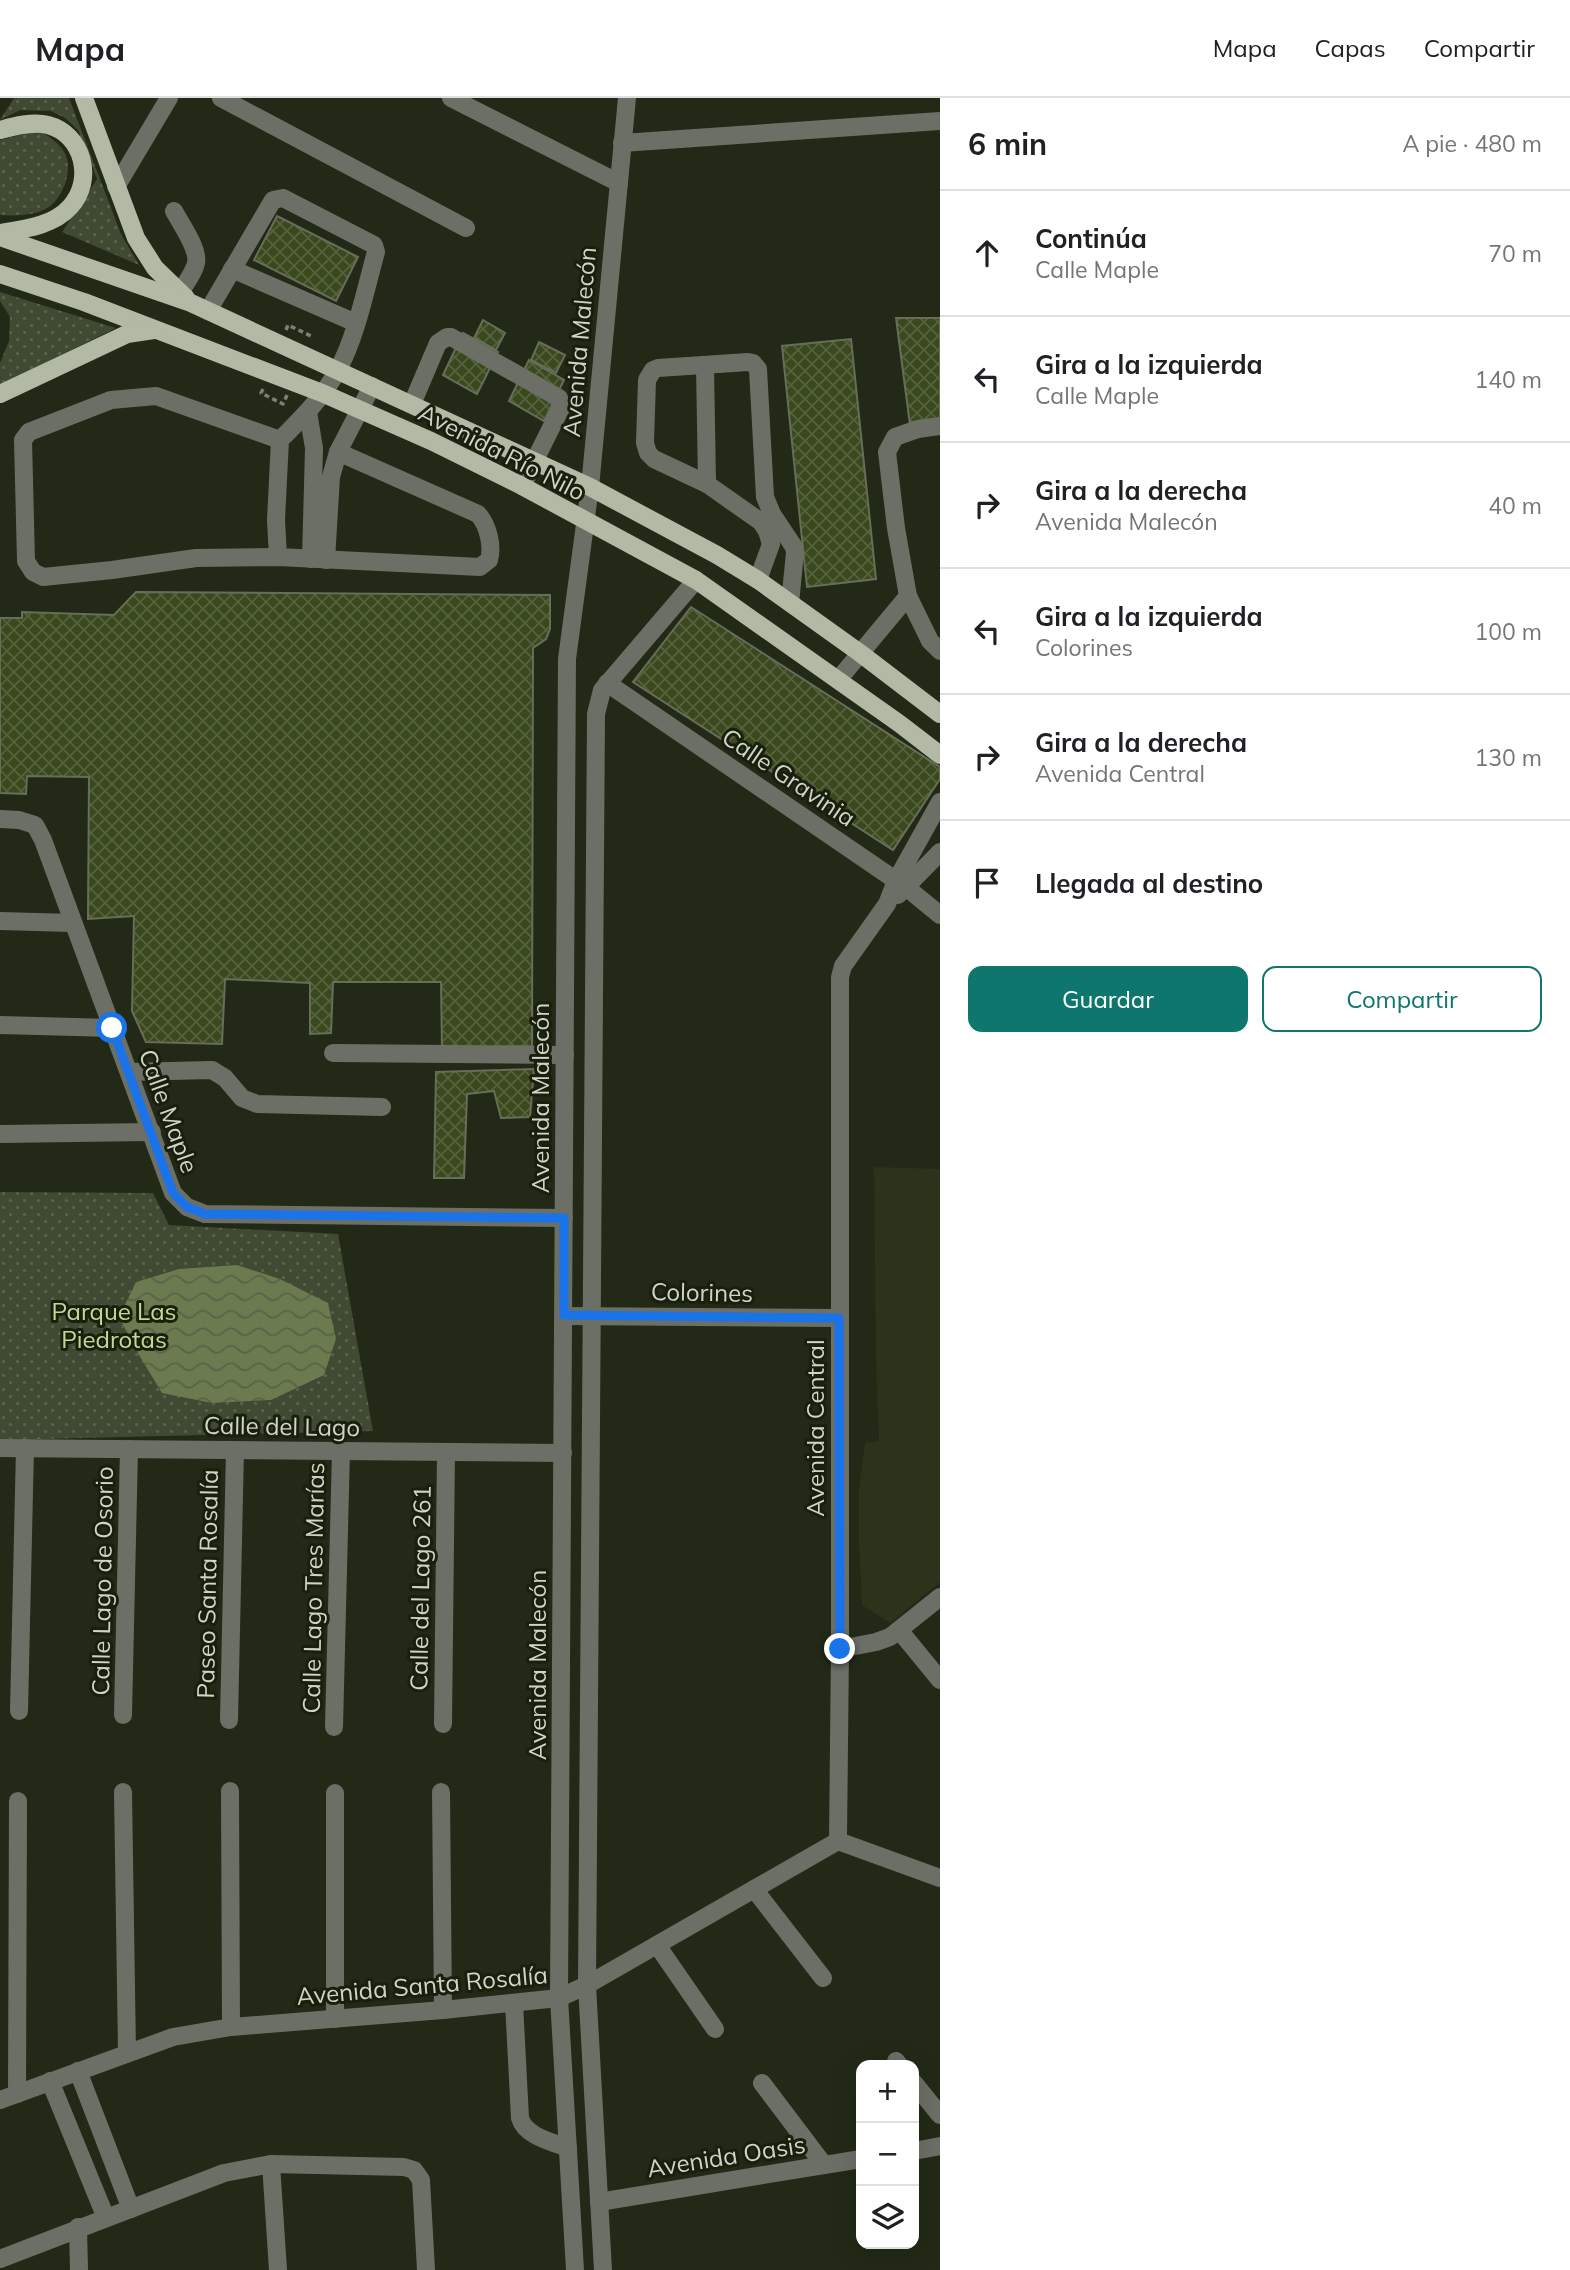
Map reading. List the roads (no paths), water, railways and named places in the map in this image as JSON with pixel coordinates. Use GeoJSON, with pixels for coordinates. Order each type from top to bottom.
{"type":"FeatureCollection","features":[{"type":"Feature","properties":{"kind":"main road"},"geometry":{"type":"LineString","coordinates":[[84,98],[136,238],[155,268],[186,298]]}},
{"type":"Feature","properties":{"kind":"main road"},"geometry":{"type":"LineString","coordinates":[[0,130],[19,125],[47,124],[69,134],[80,152],[84,169],[80,191],[70,207],[51,221],[0,235]]}},
{"type":"Feature","properties":{"kind":"main road","name":"Avenida Río Nilo"},"geometry":{"type":"LineString","coordinates":[[0,235],[186,298],[208,311],[590,487],[718,555],[758,580],[940,714]]}},
{"type":"Feature","properties":{"kind":"main road","name":"Avenida Río Nilo"},"geometry":{"type":"LineString","coordinates":[[0,274],[159,330],[322,393],[431,441],[522,486],[696,580],[940,755]]}},
{"type":"Feature","properties":{"kind":"main road"},"geometry":{"type":"LineString","coordinates":[[0,394],[127,334],[159,330]]}},
{"type":"Feature","properties":{"kind":"main road"},"geometry":{"type":"LineString","coordinates":[[900,724],[919,698]]}},
{"type":"Feature","properties":{"kind":"street"},"geometry":{"type":"LineString","coordinates":[[116,187],[169,98]]}},
{"type":"Feature","properties":{"kind":"street"},"geometry":{"type":"LineString","coordinates":[[221,98],[466,229]]}},
{"type":"Feature","properties":{"kind":"street"},"geometry":{"type":"LineString","coordinates":[[451,98],[619,183]]}},
{"type":"Feature","properties":{"kind":"street","name":"Avenida Malecón"},"geometry":{"type":"LineString","coordinates":[[575,2270],[559,1998],[568,659],[590,487],[627,98]]}},
{"type":"Feature","properties":{"kind":"street"},"geometry":{"type":"LineString","coordinates":[[622,143],[940,121]]}},
{"type":"Feature","properties":{"kind":"street"},"geometry":{"type":"LineString","coordinates":[[208,311],[273,200],[283,198],[374,245],[376,252],[356,323],[338,370],[308,412],[280,440],[276,520],[278,557]]}},
{"type":"Feature","properties":{"kind":"street"},"geometry":{"type":"LineString","coordinates":[[174,211],[195,250],[196,264],[186,298]]}},
{"type":"Feature","properties":{"kind":"street"},"geometry":{"type":"LineString","coordinates":[[232,269],[356,323]]}},
{"type":"Feature","properties":{"kind":"street"},"geometry":{"type":"LineString","coordinates":[[412,404],[438,343],[443,338],[451,337],[558,398],[561,408],[522,486]]}},
{"type":"Feature","properties":{"kind":"street"},"geometry":{"type":"LineString","coordinates":[[758,580],[771,544],[761,523],[707,484],[654,459],[648,453],[645,443],[647,380],[658,368],[748,362],[758,369],[765,497],[795,553],[790,603]]}},
{"type":"Feature","properties":{"kind":"street"},"geometry":{"type":"LineString","coordinates":[[705,365],[707,484]]}},
{"type":"Feature","properties":{"kind":"street"},"geometry":{"type":"LineString","coordinates":[[319,559],[331,477],[338,452],[372,386]]}},
{"type":"Feature","properties":{"kind":"street"},"geometry":{"type":"LineString","coordinates":[[280,440],[156,396],[111,400],[26,434],[23,440],[26,561],[33,572],[43,577],[196,558],[278,557],[480,567],[491,558],[491,544],[486,527],[478,514],[338,452]]}},
{"type":"Feature","properties":{"kind":"street"},"geometry":{"type":"LineString","coordinates":[[308,412],[313,448],[319,559]]}},
{"type":"Feature","properties":{"kind":"street"},"geometry":{"type":"LineString","coordinates":[[940,426],[918,429],[895,437],[887,452],[908,596],[930,641],[940,651]]}},
{"type":"Feature","properties":{"kind":"street"},"geometry":{"type":"LineString","coordinates":[[603,2270],[587,1985],[596,714],[602,690],[607,683],[696,580]]}},
{"type":"Feature","properties":{"kind":"street"},"geometry":{"type":"LineString","coordinates":[[838,680],[908,596]]}},
{"type":"Feature","properties":{"kind":"street","name":"Calle Gravinia"},"geometry":{"type":"LineString","coordinates":[[607,683],[902,884],[940,915]]}},
{"type":"Feature","properties":{"kind":"street","name":"Avenida Central"},"geometry":{"type":"LineString","coordinates":[[838,1841],[840,977],[843,966],[902,884],[940,802]]}},
{"type":"Feature","properties":{"kind":"street","name":"Calle Maple"},"geometry":{"type":"LineString","coordinates":[[0,819],[19,820],[35,825],[43,840],[173,1193],[187,1207],[205,1214],[564,1218]]}},
{"type":"Feature","properties":{"kind":"street","name":"Avenida Central"},"geometry":{"type":"LineString","coordinates":[[902,884],[940,852]]}},
{"type":"Feature","properties":{"kind":"street"},"geometry":{"type":"LineString","coordinates":[[0,921],[72,923]]}},
{"type":"Feature","properties":{"kind":"street"},"geometry":{"type":"LineString","coordinates":[[0,1025],[112,1028]]}},
{"type":"Feature","properties":{"kind":"street"},"geometry":{"type":"LineString","coordinates":[[333,1053],[565,1055]]}},
{"type":"Feature","properties":{"kind":"street"},"geometry":{"type":"LineString","coordinates":[[129,1073],[212,1070],[225,1078],[242,1098],[257,1104],[382,1107]]}},
{"type":"Feature","properties":{"kind":"street"},"geometry":{"type":"LineString","coordinates":[[0,1134],[152,1132]]}},
{"type":"Feature","properties":{"kind":"street","name":"Colorines"},"geometry":{"type":"LineString","coordinates":[[564,1315],[839,1318]]}},
{"type":"Feature","properties":{"kind":"street","name":"Calle del Lago"},"geometry":{"type":"LineString","coordinates":[[0,1448],[563,1453]]}},
{"type":"Feature","properties":{"kind":"street"},"geometry":{"type":"LineString","coordinates":[[19,1711],[24,1448]]}},
{"type":"Feature","properties":{"kind":"street","name":"Calle Lago de Osorio"},"geometry":{"type":"LineString","coordinates":[[123,1715],[129,1449]]}},
{"type":"Feature","properties":{"kind":"street","name":"Paseo Santa Rosalía"},"geometry":{"type":"LineString","coordinates":[[229,1720],[234,1450]]}},
{"type":"Feature","properties":{"kind":"street","name":"Calle Lago Tres Marías"},"geometry":{"type":"LineString","coordinates":[[334,1727],[341,1451]]}},
{"type":"Feature","properties":{"kind":"street","name":"Calle del Lago 261"},"geometry":{"type":"LineString","coordinates":[[443,1724],[446,1452]]}},
{"type":"Feature","properties":{"kind":"street"},"geometry":{"type":"LineString","coordinates":[[840,1649],[890,1637],[940,1597]]}},
{"type":"Feature","properties":{"kind":"street"},"geometry":{"type":"LineString","coordinates":[[899,1630],[940,1679]]}},
{"type":"Feature","properties":{"kind":"street"},"geometry":{"type":"LineString","coordinates":[[230,1791],[231,2027]]}},
{"type":"Feature","properties":{"kind":"street"},"geometry":{"type":"LineString","coordinates":[[441,1791],[443,2010]]}},
{"type":"Feature","properties":{"kind":"street"},"geometry":{"type":"LineString","coordinates":[[123,1792],[127,2052]]}},
{"type":"Feature","properties":{"kind":"street"},"geometry":{"type":"LineString","coordinates":[[335,1793],[335,2019]]}},
{"type":"Feature","properties":{"kind":"street"},"geometry":{"type":"LineString","coordinates":[[8,2097],[18,1801]]}},
{"type":"Feature","properties":{"kind":"street"},"geometry":{"type":"LineString","coordinates":[[838,1841],[940,1878]]}},
{"type":"Feature","properties":{"kind":"street","name":"Avenida Santa Rosalía"},"geometry":{"type":"LineString","coordinates":[[8,2097],[173,2037],[231,2027],[559,1998],[587,1985],[838,1841]]}},
{"type":"Feature","properties":{"kind":"street"},"geometry":{"type":"LineString","coordinates":[[754,1889],[823,1978]]}},
{"type":"Feature","properties":{"kind":"street"},"geometry":{"type":"LineString","coordinates":[[657,1945],[715,2029]]}},
{"type":"Feature","properties":{"kind":"street"},"geometry":{"type":"LineString","coordinates":[[514,2003],[522,2125],[530,2132],[568,2148]]}},
{"type":"Feature","properties":{"kind":"street"},"geometry":{"type":"LineString","coordinates":[[78,2071],[131,2209]]}},
{"type":"Feature","properties":{"kind":"street"},"geometry":{"type":"LineString","coordinates":[[50,2081],[106,2218]]}},
{"type":"Feature","properties":{"kind":"street"},"geometry":{"type":"LineString","coordinates":[[762,2083],[824,2165]]}},
{"type":"Feature","properties":{"kind":"street"},"geometry":{"type":"LineString","coordinates":[[919,2089],[940,2115]]}},
{"type":"Feature","properties":{"kind":"street"},"geometry":{"type":"LineString","coordinates":[[919,2150],[940,2146]]}},
{"type":"Feature","properties":{"kind":"street","name":"Avenida Oasis"},"geometry":{"type":"LineString","coordinates":[[599,2202],[856,2160]]}},
{"type":"Feature","properties":{"kind":"street"},"geometry":{"type":"LineString","coordinates":[[271,2164],[278,2270]]}},
{"type":"Feature","properties":{"kind":"street"},"geometry":{"type":"LineString","coordinates":[[0,2259],[224,2173],[271,2164],[404,2167],[414,2170],[421,2180],[426,2270]]}},
{"type":"Feature","properties":{"kind":"street"},"geometry":{"type":"LineString","coordinates":[[78,2227],[79,2270]]}},
{"type":"Feature","properties":{"kind":"water"},"geometry":{"type":"Polygon","coordinates":[[[237,1265],[280,1279],[328,1303],[336,1339],[324,1375],[271,1400],[212,1403],[162,1393],[119,1317],[136,1282],[179,1269],[237,1265]]]}},
{"type":"Feature","properties":{"kind":"park label","name":"Parque Las Piedrotas"},"geometry":{"type":"Point","coordinates":[114,1325]}}]}
